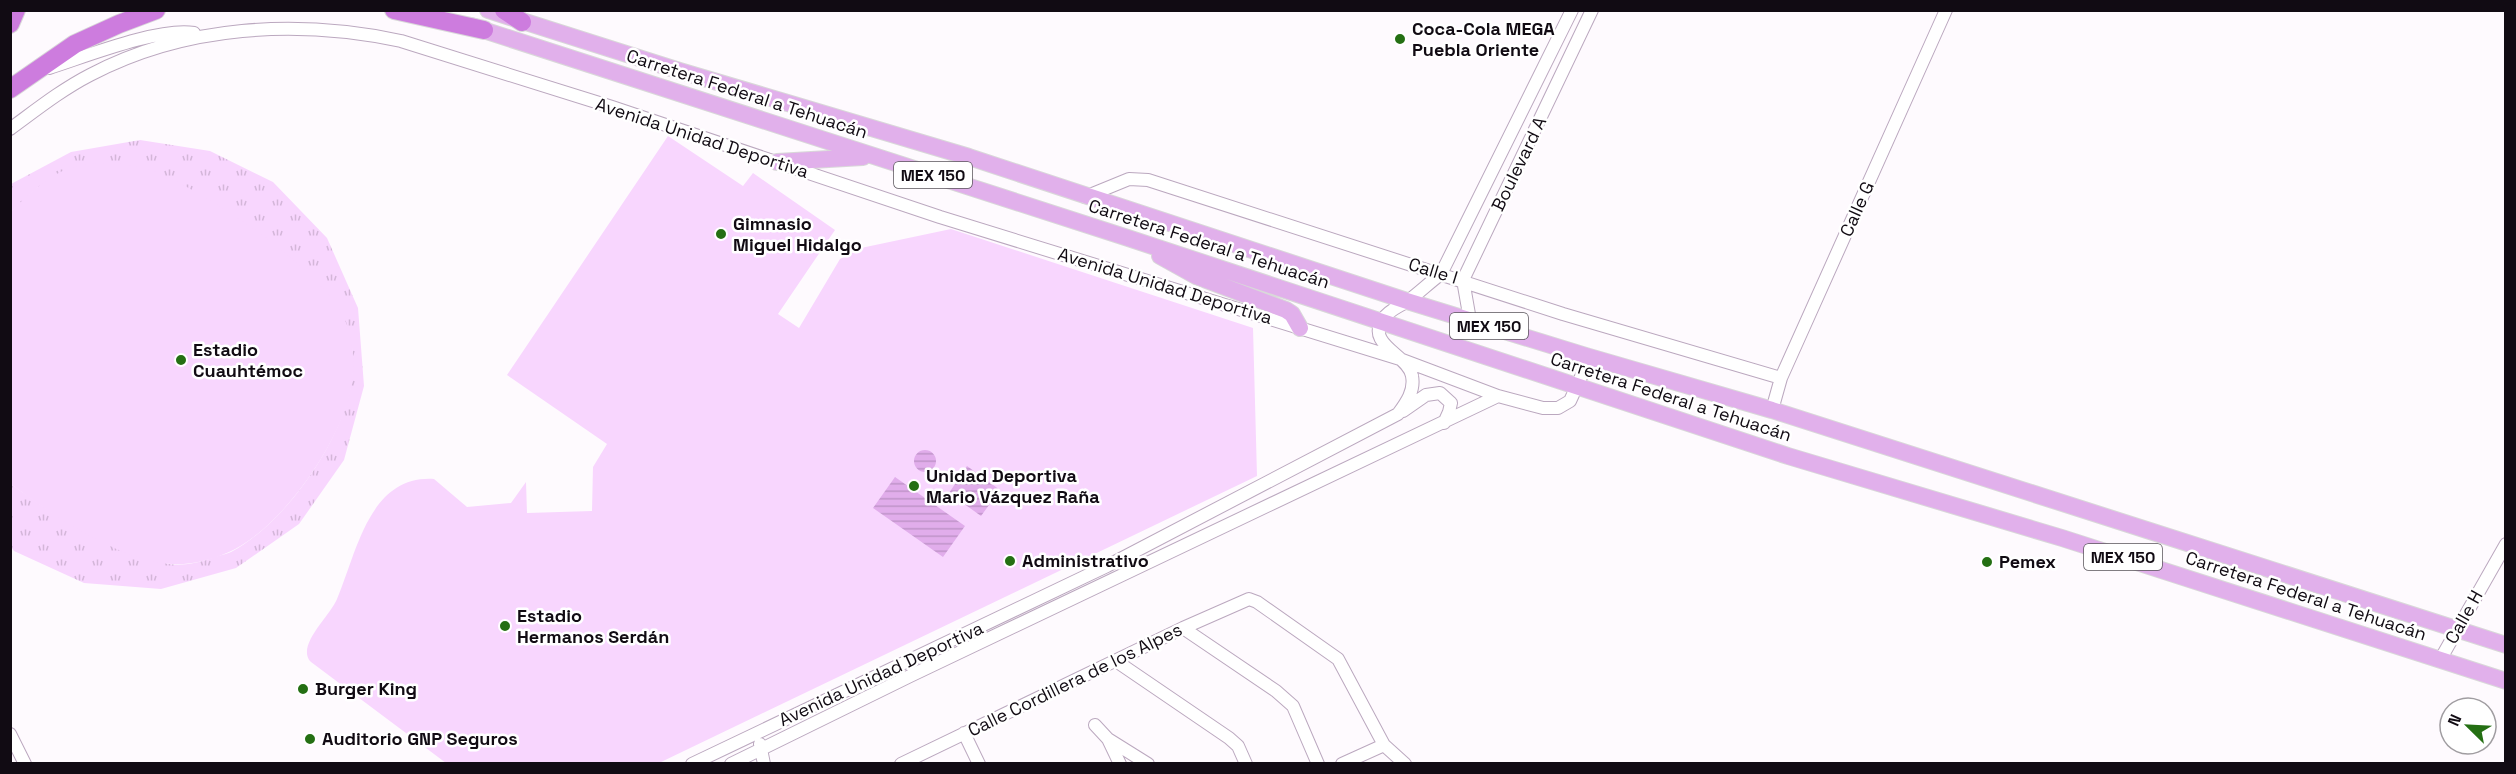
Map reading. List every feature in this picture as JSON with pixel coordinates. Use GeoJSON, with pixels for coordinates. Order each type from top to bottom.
{"type":"FeatureCollection","features":[{"type":"Feature","properties":{"kind":"highway"},"geometry":{"type":"LineString","coordinates":[[10,24],[16,10]]}},
{"type":"Feature","properties":{"kind":"highway"},"geometry":{"type":"LineString","coordinates":[[10,90],[75,45],[119,24],[156,10]]}},
{"type":"Feature","properties":{"kind":"highway"},"geometry":{"type":"LineString","coordinates":[[394,10],[484,30]]}},
{"type":"Feature","properties":{"kind":"highway"},"geometry":{"type":"LineString","coordinates":[[504,10],[522,22]]}},
{"type":"Feature","properties":{"kind":"main road","name":"MEX 150"},"geometry":{"type":"LineString","coordinates":[[428,10],[484,30]]}},
{"type":"Feature","properties":{"kind":"main road","name":"MEX 150"},"geometry":{"type":"LineString","coordinates":[[488,10],[522,22]]}},
{"type":"Feature","properties":{"kind":"main road","name":"Carretera Federal a Tehuacán"},"geometry":{"type":"LineString","coordinates":[[522,22],[969,157],[1407,301],[1772,410],[2505,645]]}},
{"type":"Feature","properties":{"kind":"main road","name":"Carretera Federal a Tehuacán"},"geometry":{"type":"LineString","coordinates":[[484,30],[1128,238],[1777,453],[2062,538],[2505,681]]}},
{"type":"Feature","properties":{"kind":"main road"},"geometry":{"type":"LineString","coordinates":[[777,162],[874,156]]}},
{"type":"Feature","properties":{"kind":"main road"},"geometry":{"type":"LineString","coordinates":[[1128,238],[1196,276],[1286,310],[1292,314],[1300,328]]}},
{"type":"Feature","properties":{"kind":"street","name":"Boulevard A"},"geometry":{"type":"LineString","coordinates":[[1407,301],[1441,273],[1572,10]]}},
{"type":"Feature","properties":{"kind":"street","name":"Boulevard A"},"geometry":{"type":"LineString","coordinates":[[1463,280],[1592,10]]}},
{"type":"Feature","properties":{"kind":"street","name":"Calle G"},"geometry":{"type":"LineString","coordinates":[[1772,410],[1781,378],[1946,10]]}},
{"type":"Feature","properties":{"kind":"street","name":"Avenida Unidad Deportiva"},"geometry":{"type":"LineString","coordinates":[[10,129],[55,96],[90,75],[146,51],[205,35],[297,28],[365,33],[401,41],[612,107],[940,218],[1400,359],[1498,396],[1543,408],[1558,408],[1570,400],[1586,366],[1586,356]]}},
{"type":"Feature","properties":{"kind":"street"},"geometry":{"type":"LineString","coordinates":[[36,72],[126,43],[173,33],[205,35]]}},
{"type":"Feature","properties":{"kind":"street"},"geometry":{"type":"LineString","coordinates":[[1541,76],[1557,86]]}},
{"type":"Feature","properties":{"kind":"street","name":"Calle I"},"geometry":{"type":"LineString","coordinates":[[1085,197],[1129,179],[1148,180],[1563,314],[1781,378]]}},
{"type":"Feature","properties":{"kind":"street"},"geometry":{"type":"LineString","coordinates":[[1463,280],[1470,320]]}},
{"type":"Feature","properties":{"kind":"street"},"geometry":{"type":"LineString","coordinates":[[1381,322],[1390,310],[1407,301]]}},
{"type":"Feature","properties":{"kind":"street","name":"Avenida Unidad Deportiva"},"geometry":{"type":"LineString","coordinates":[[692,764],[1107,566],[1398,414],[1410,396],[1412,376],[1400,359],[1381,341],[1379,333],[1381,322]]}},
{"type":"Feature","properties":{"kind":"street"},"geometry":{"type":"LineString","coordinates":[[1398,414],[1430,394],[1440,393],[1451,403],[1444,423]]}},
{"type":"Feature","properties":{"kind":"street","name":"Avenida Unidad Deportiva"},"geometry":{"type":"LineString","coordinates":[[729,764],[910,675],[1498,396]]}},
{"type":"Feature","properties":{"kind":"street","name":"Calle H"},"geometry":{"type":"LineString","coordinates":[[2440,660],[2505,544]]}},
{"type":"Feature","properties":{"kind":"street"},"geometry":{"type":"LineString","coordinates":[[1107,566],[1112,580]]}},
{"type":"Feature","properties":{"kind":"street"},"geometry":{"type":"LineString","coordinates":[[1074,581],[1079,596]]}},
{"type":"Feature","properties":{"kind":"street","name":"Calle Cordillera de los Alpes"},"geometry":{"type":"LineString","coordinates":[[902,764],[1183,628],[1249,599],[1257,602],[1338,659],[1384,745]]}},
{"type":"Feature","properties":{"kind":"street"},"geometry":{"type":"LineString","coordinates":[[1036,600],[1042,614]]}},
{"type":"Feature","properties":{"kind":"street"},"geometry":{"type":"LineString","coordinates":[[1183,628],[1276,691],[1293,706],[1318,764]]}},
{"type":"Feature","properties":{"kind":"street"},"geometry":{"type":"LineString","coordinates":[[1116,661],[1229,738],[1238,746],[1246,764]]}},
{"type":"Feature","properties":{"kind":"street"},"geometry":{"type":"LineString","coordinates":[[1095,725],[1108,739],[1148,764]]}},
{"type":"Feature","properties":{"kind":"street"},"geometry":{"type":"LineString","coordinates":[[761,731],[764,764]]}},
{"type":"Feature","properties":{"kind":"street"},"geometry":{"type":"LineString","coordinates":[[964,733],[978,764]]}},
{"type":"Feature","properties":{"kind":"street"},"geometry":{"type":"LineString","coordinates":[[10,734],[25,764]]}},
{"type":"Feature","properties":{"kind":"street"},"geometry":{"type":"LineString","coordinates":[[1108,739],[1120,764]]}},
{"type":"Feature","properties":{"kind":"street"},"geometry":{"type":"LineString","coordinates":[[1342,764],[1384,745],[1405,764]]}},
{"type":"Feature","properties":{"kind":"street"},"geometry":{"type":"LineString","coordinates":[[711,755],[729,764]]}},
{"type":"Feature","properties":{"kind":"green space","name":"Unidad Deportiva Mario Vázquez Raña"},"geometry":{"type":"Polygon","coordinates":[[[668,136],[743,186],[753,173],[835,230],[778,314],[799,328],[840,259],[861,248],[951,229],[1253,328],[1257,476],[659,763],[446,763],[311,662],[307,655],[307,648],[316,630],[334,606],[359,539],[369,520],[380,503],[394,489],[412,481],[434,479],[467,507],[511,503],[526,482],[527,513],[592,511],[593,467],[607,444],[507,375],[668,136]]]}},
{"type":"Feature","properties":{"kind":"green space"},"geometry":{"type":"Polygon","coordinates":[[[140,140],[210,151],[273,182],[327,238],[358,308],[364,386],[344,460],[299,524],[236,568],[161,589],[84,583],[14,551],[11,547],[11,484],[87,533],[161,562],[174,565],[189,564],[231,552],[269,524],[303,486],[318,464],[341,419],[348,398],[352,380],[352,348],[38,187],[11,212],[11,184],[71,152],[140,140]]]}},
{"type":"Feature","properties":{"kind":"green space","name":"Estadio Cuauhtémoc"},"geometry":{"type":"Polygon","coordinates":[[[115,163],[147,169],[174,180],[262,235],[316,281],[335,304],[347,325],[352,343],[352,380],[342,418],[318,464],[302,486],[267,526],[248,541],[216,557],[187,564],[152,561],[109,546],[66,522],[11,484],[11,212],[34,190],[62,171],[86,164],[115,163]]]}},
{"type":"Feature","properties":{"kind":"shaded area"},"geometry":{"type":"Polygon","coordinates":[[[921,450],[929,450],[936,457],[936,465],[929,472],[921,472],[914,465],[914,457],[921,450]]]}},
{"type":"Feature","properties":{"kind":"shaded area"},"geometry":{"type":"Polygon","coordinates":[[[967,466],[1000,490],[981,516],[949,493],[967,466]]]}},
{"type":"Feature","properties":{"kind":"shaded area"},"geometry":{"type":"Polygon","coordinates":[[[895,477],[965,526],[943,557],[873,508],[895,477]]]}},
{"type":"Feature","properties":{"kind":"place","name":"Coca-Cola MEGA Puebla Oriente"},"geometry":{"type":"Point","coordinates":[1400,39]}},
{"type":"Feature","properties":{"kind":"place","name":"Gimnasio Miguel Hidalgo"},"geometry":{"type":"Point","coordinates":[721,234]}},
{"type":"Feature","properties":{"kind":"place","name":"Estadio Cuauhtémoc"},"geometry":{"type":"Point","coordinates":[181,360]}},
{"type":"Feature","properties":{"kind":"place","name":"Unidad Deportiva Mario Vázquez Raña"},"geometry":{"type":"Point","coordinates":[914,486]}},
{"type":"Feature","properties":{"kind":"place","name":"Administrativo"},"geometry":{"type":"Point","coordinates":[1010,561]}},
{"type":"Feature","properties":{"kind":"place","name":"Pemex"},"geometry":{"type":"Point","coordinates":[1987,562]}},
{"type":"Feature","properties":{"kind":"place","name":"Estadio Hermanos Serdán"},"geometry":{"type":"Point","coordinates":[505,626]}},
{"type":"Feature","properties":{"kind":"place","name":"Burger King"},"geometry":{"type":"Point","coordinates":[303,689]}},
{"type":"Feature","properties":{"kind":"place","name":"Auditorio GNP Seguros"},"geometry":{"type":"Point","coordinates":[310,739]}}]}
